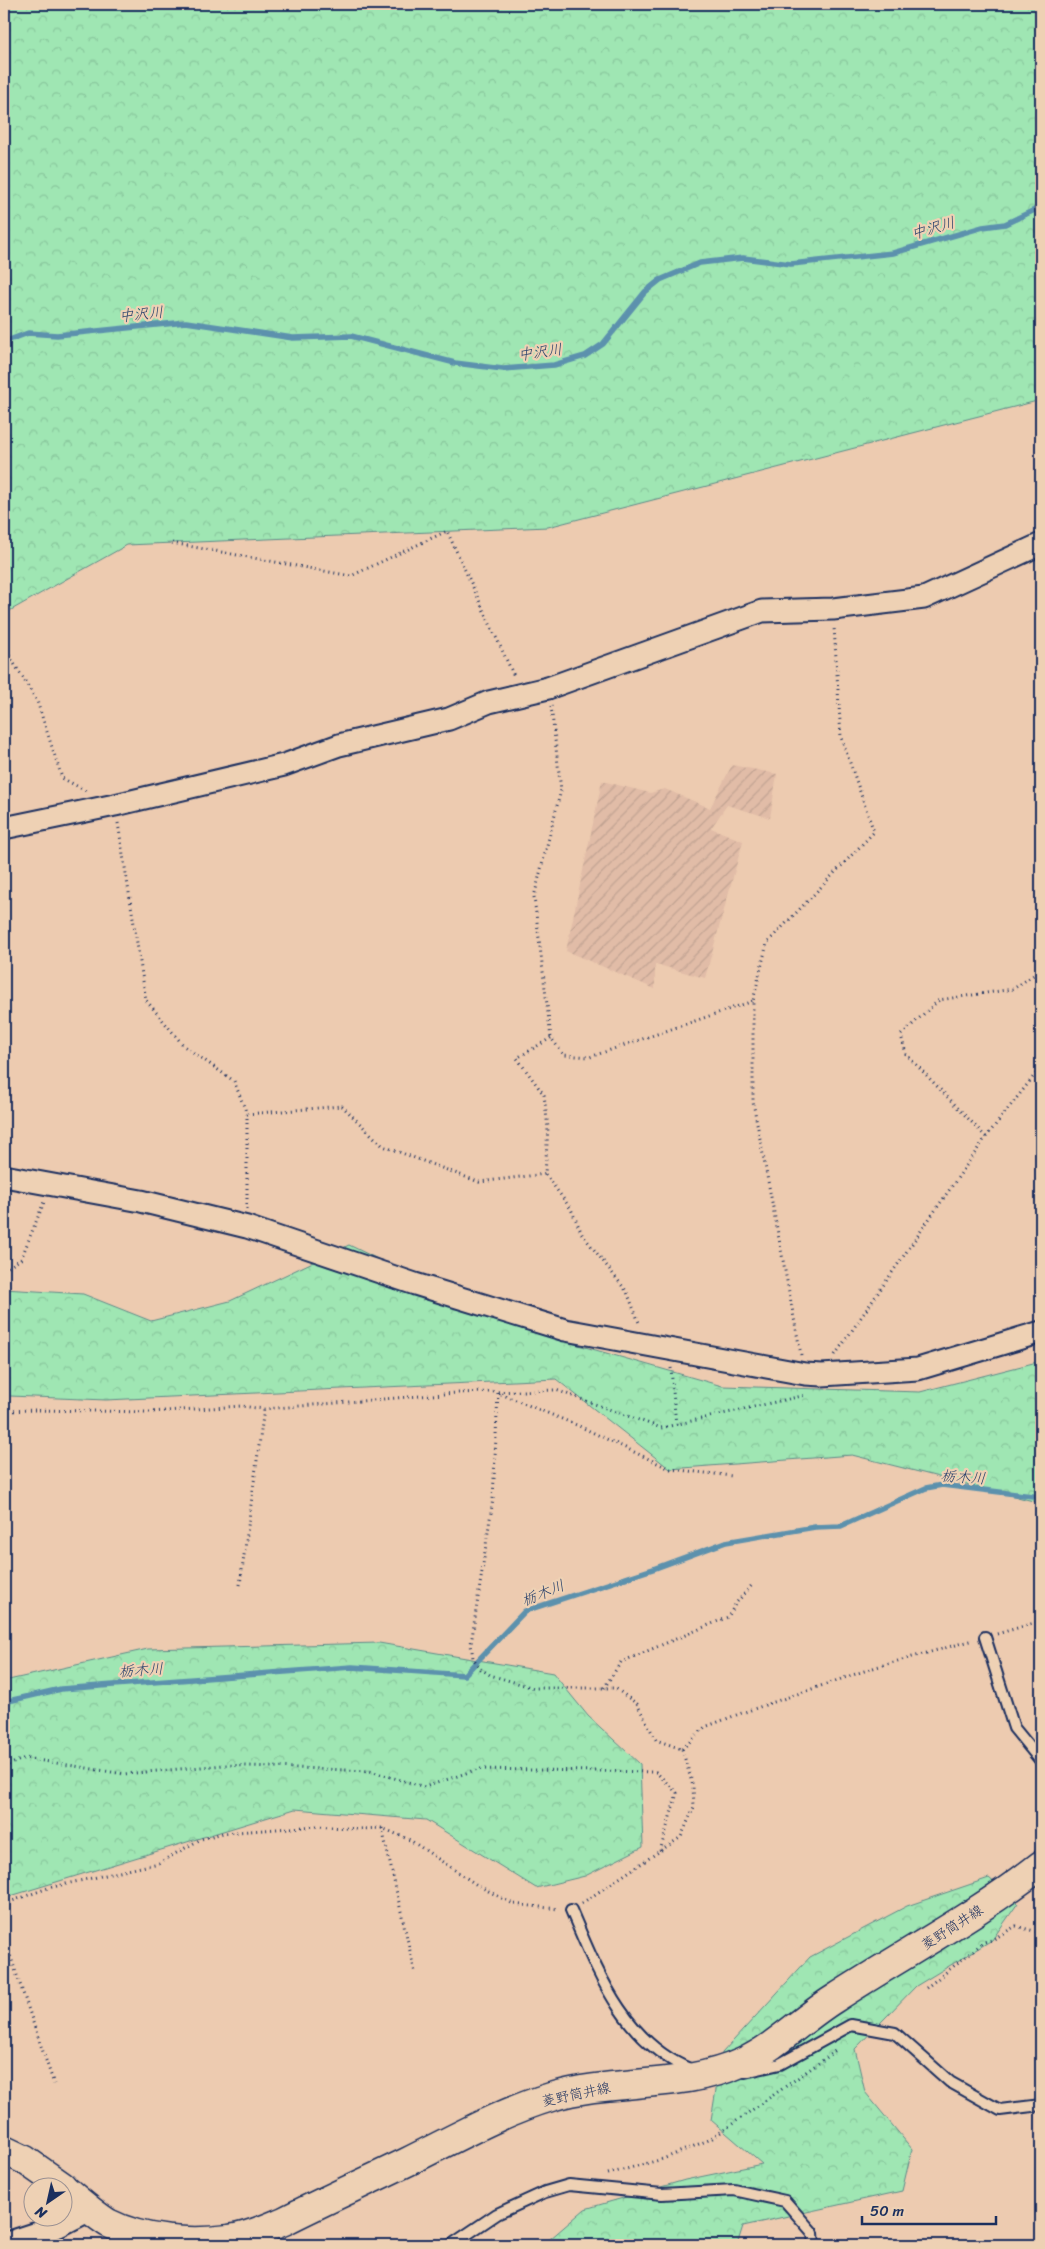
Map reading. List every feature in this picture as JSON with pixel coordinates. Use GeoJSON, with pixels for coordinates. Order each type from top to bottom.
{"type":"FeatureCollection","features":[{"type":"Feature","properties":{"kind":"main road","name":"菱野筒井線"},"geometry":{"type":"LineString","coordinates":[[72,2195],[108,2223],[154,2241],[230,2239],[251,2233],[284,2220],[490,2121],[552,2097],[612,2086],[707,2076],[743,2062],[776,2044],[830,2001],[932,1940],[1008,1891],[1041,1865]]}},
{"type":"Feature","properties":{"kind":"main road","name":"菱野筒井線"},"geometry":{"type":"LineString","coordinates":[[4,2150],[25,2160],[47,2176]]}},
{"type":"Feature","properties":{"kind":"street"},"geometry":{"type":"LineString","coordinates":[[4,828],[115,806],[284,765],[339,745],[449,719],[489,702],[548,688],[762,611],[833,609],[924,598],[1041,544]]}},
{"type":"Feature","properties":{"kind":"street"},"geometry":{"type":"LineString","coordinates":[[4,1176],[141,1201],[247,1227],[415,1284],[565,1330],[670,1348],[813,1380],[918,1368],[1041,1332]]}},
{"type":"Feature","properties":{"kind":"street"},"geometry":{"type":"LineString","coordinates":[[4,2244],[59,2226],[90,2210]]}},
{"type":"Feature","properties":{"kind":"lane"},"geometry":{"type":"LineString","coordinates":[[985,1637],[1014,1728],[1041,1761]]}},
{"type":"Feature","properties":{"kind":"lane"},"geometry":{"type":"LineString","coordinates":[[571,1910],[596,1968],[617,2007],[640,2035],[658,2052],[707,2076],[754,2071],[780,2064],[851,2025],[896,2033],[950,2082],[1000,2110],[1041,2105]]}},
{"type":"Feature","properties":{"kind":"lane"},"geometry":{"type":"LineString","coordinates":[[451,2245],[498,2214],[545,2192],[568,2185],[662,2194],[734,2190],[785,2201],[813,2233],[814,2245]]}},
{"type":"Feature","properties":{"kind":"path"},"geometry":{"type":"LineString","coordinates":[[172,543],[352,576],[447,531],[522,695]]}},
{"type":"Feature","properties":{"kind":"path"},"geometry":{"type":"LineString","coordinates":[[813,1380],[753,1102],[754,1001],[767,943],[874,832],[841,737],[833,609]]}},
{"type":"Feature","properties":{"kind":"path"},"geometry":{"type":"LineString","coordinates":[[4,647],[37,701],[62,778],[115,806],[146,1000],[184,1046],[234,1081],[247,1114],[247,1227]]}},
{"type":"Feature","properties":{"kind":"path"},"geometry":{"type":"LineString","coordinates":[[548,688],[561,790],[534,897],[551,1038],[564,1055],[590,1057],[754,1001]]}},
{"type":"Feature","properties":{"kind":"path"},"geometry":{"type":"LineString","coordinates":[[986,1137],[906,1054],[901,1035],[939,1000],[1012,989],[1041,970]]}},
{"type":"Feature","properties":{"kind":"path"},"geometry":{"type":"LineString","coordinates":[[551,1038],[517,1058],[544,1095],[548,1128],[546,1174],[571,1209],[582,1234],[627,1292],[648,1344]]}},
{"type":"Feature","properties":{"kind":"path"},"geometry":{"type":"LineString","coordinates":[[4,1411],[150,1412],[241,1406],[264,1409],[456,1393],[556,1390],[662,1428],[813,1380],[986,1137],[1041,1067]]}},
{"type":"Feature","properties":{"kind":"path"},"geometry":{"type":"LineString","coordinates":[[247,1114],[342,1106],[383,1146],[479,1182],[546,1174]]}},
{"type":"Feature","properties":{"kind":"path"},"geometry":{"type":"LineString","coordinates":[[4,1270],[21,1259],[51,1184]]}},
{"type":"Feature","properties":{"kind":"path"},"geometry":{"type":"LineString","coordinates":[[670,1348],[676,1425]]}},
{"type":"Feature","properties":{"kind":"path"},"geometry":{"type":"LineString","coordinates":[[498,1393],[579,1426],[670,1469],[732,1476]]}},
{"type":"Feature","properties":{"kind":"path"},"geometry":{"type":"LineString","coordinates":[[498,1393],[493,1499],[472,1644],[473,1658],[481,1669],[490,1676],[534,1688],[615,1688],[637,1704],[656,1740],[682,1748]]}},
{"type":"Feature","properties":{"kind":"path"},"geometry":{"type":"LineString","coordinates":[[240,1585],[264,1409]]}},
{"type":"Feature","properties":{"kind":"path"},"geometry":{"type":"LineString","coordinates":[[604,1688],[621,1662],[728,1617],[736,1603],[753,1584]]}},
{"type":"Feature","properties":{"kind":"path"},"geometry":{"type":"LineString","coordinates":[[682,1748],[705,1727],[739,1714],[876,1667],[1041,1621]]}},
{"type":"Feature","properties":{"kind":"path"},"geometry":{"type":"LineString","coordinates":[[4,1904],[48,1888],[159,1863],[201,1839],[223,1833],[317,1826],[358,1829],[382,1828],[410,1840],[477,1885],[514,1904],[571,1910],[681,1837],[694,1807],[693,1786],[682,1748]]}},
{"type":"Feature","properties":{"kind":"path"},"geometry":{"type":"LineString","coordinates":[[4,1767],[25,1758],[124,1774],[224,1765],[370,1771],[425,1787],[478,1769],[656,1772],[677,1793],[659,1852]]}},
{"type":"Feature","properties":{"kind":"path"},"geometry":{"type":"LineString","coordinates":[[382,1828],[415,1973]]}},
{"type":"Feature","properties":{"kind":"path"},"geometry":{"type":"LineString","coordinates":[[926,1988],[984,1942],[992,1940],[1016,1926],[1041,1933]]}},
{"type":"Feature","properties":{"kind":"path"},"geometry":{"type":"LineString","coordinates":[[4,1936],[54,2084]]}},
{"type":"Feature","properties":{"kind":"path"},"geometry":{"type":"LineString","coordinates":[[606,2175],[663,2159],[711,2139],[833,2053],[851,2025]]}},
{"type":"Feature","properties":{"kind":"shaded area"},"geometry":{"type":"Polygon","coordinates":[[[732,765],[777,774],[770,818],[727,805],[711,828],[743,841],[705,978],[655,964],[655,989],[566,951],[602,781],[650,793],[665,789],[710,808],[732,765]]]}},
{"type":"Feature","properties":{"kind":"green space"},"geometry":{"type":"Polygon","coordinates":[[[4,4],[1041,4],[1041,400],[548,527],[127,545],[4,614],[4,4]]]}},
{"type":"Feature","properties":{"kind":"green space"},"geometry":{"type":"Polygon","coordinates":[[[349,1245],[522,1329],[722,1386],[920,1392],[1041,1361],[1041,1503],[852,1455],[670,1469],[556,1379],[106,1400],[10,1396],[4,1398],[4,1289],[83,1294],[151,1321],[230,1301],[349,1245]]]}},
{"type":"Feature","properties":{"kind":"green space"},"geometry":{"type":"Polygon","coordinates":[[[379,1643],[553,1673],[588,1716],[640,1764],[643,1847],[585,1876],[536,1888],[426,1820],[295,1809],[4,1898],[4,1681],[148,1649],[379,1643]]]}},
{"type":"Feature","properties":{"kind":"green space"},"geometry":{"type":"Polygon","coordinates":[[[989,1878],[1018,1903],[992,1940],[916,1986],[855,2049],[865,2092],[912,2149],[902,2191],[743,2226],[737,2245],[543,2245],[585,2209],[685,2180],[762,2164],[711,2120],[722,2053],[810,1957],[907,1906],[989,1878]]]}},
{"type":"Feature","properties":{"kind":"waterway","name":"中沢川"},"geometry":{"type":"LineString","coordinates":[[4,342],[28,333],[57,335],[186,322],[293,338],[351,336],[455,363],[503,369],[554,365],[585,356],[603,344],[645,292],[660,280],[700,263],[743,258],[791,264],[893,253],[983,227],[1005,224],[1041,207]]}},
{"type":"Feature","properties":{"kind":"waterway","name":"栃木川"},"geometry":{"type":"LineString","coordinates":[[4,1702],[61,1689],[352,1667],[464,1675],[525,1611],[653,1569],[726,1542],[815,1527],[841,1526],[926,1488],[942,1485],[1041,1497]]}}]}
